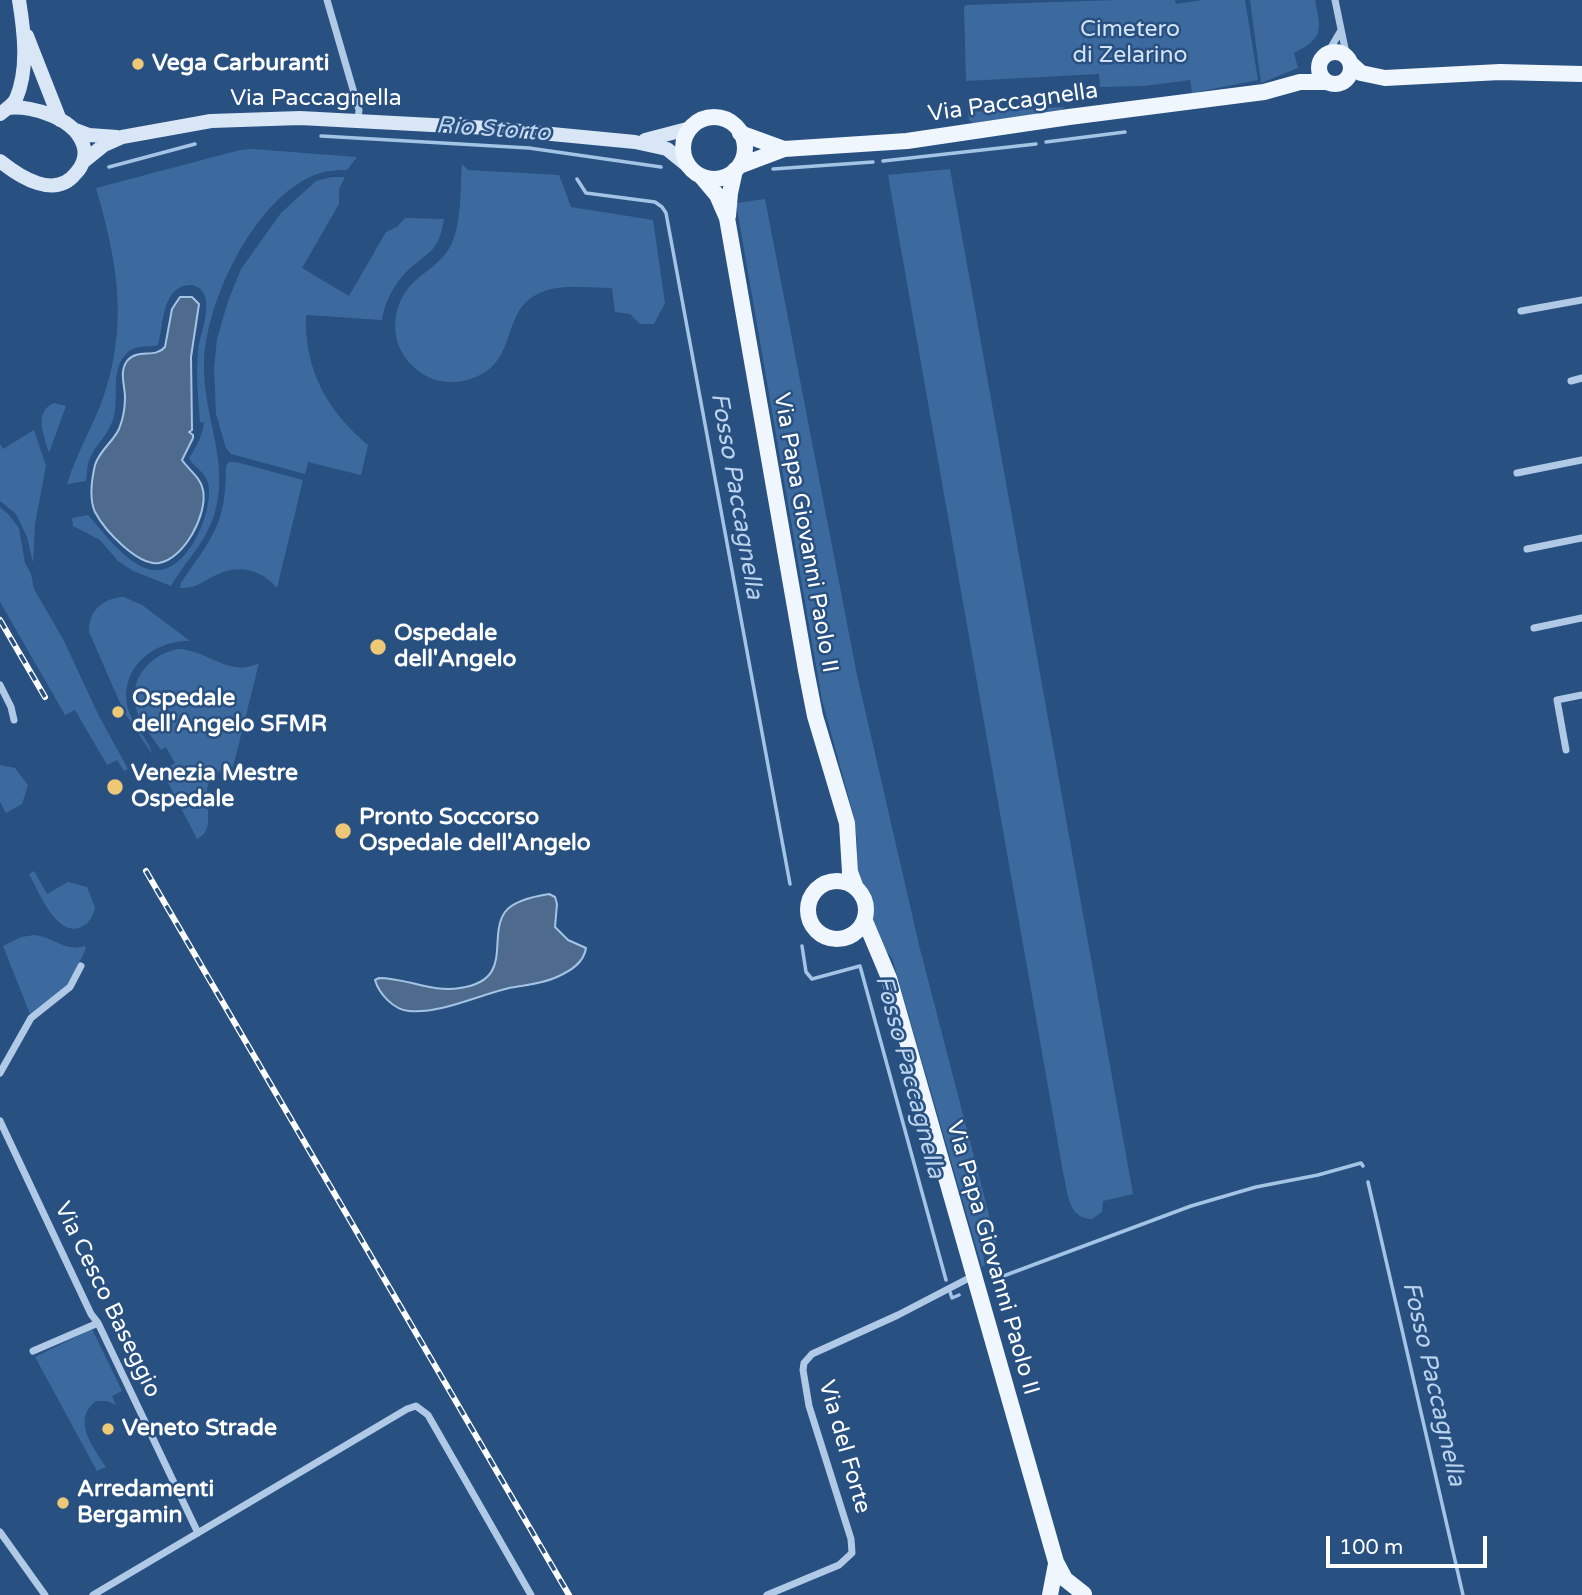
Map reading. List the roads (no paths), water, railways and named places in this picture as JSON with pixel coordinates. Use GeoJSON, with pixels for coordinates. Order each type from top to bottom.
{"type":"FeatureCollection","features":[{"type":"Feature","properties":{"kind":"main road"},"geometry":{"type":"LineString","coordinates":[[4,111],[16,101],[23,66],[23,24],[19,0]]}},
{"type":"Feature","properties":{"kind":"main road"},"geometry":{"type":"LineString","coordinates":[[23,24],[65,124],[84,149],[83,162]]}},
{"type":"Feature","properties":{"kind":"main road"},"geometry":{"type":"LineString","coordinates":[[1349,61],[1350,75],[1334,82],[1319,72],[1324,57],[1340,53],[1349,61],[1361,73],[1385,78]]}},
{"type":"Feature","properties":{"kind":"main road","name":"Via Paccagnella"},"geometry":{"type":"LineString","coordinates":[[1248,94],[1324,57]]}},
{"type":"Feature","properties":{"kind":"main road","name":"Via Paccagnella"},"geometry":{"type":"LineString","coordinates":[[737,168],[751,160],[784,149],[907,141],[1248,94],[1300,82],[1361,83],[1385,78],[1500,72],[1565,73],[1582,77]]}},
{"type":"Feature","properties":{"kind":"main road","name":"Via Paccagnella"},"geometry":{"type":"LineString","coordinates":[[4,111],[36,109],[89,135],[122,137],[211,121],[300,118],[489,128],[635,142],[667,149],[695,171]]}},
{"type":"Feature","properties":{"kind":"main road"},"geometry":{"type":"LineString","coordinates":[[716,118],[730,122],[740,133],[744,149],[737,168],[719,179],[695,171],[683,149],[685,137],[691,128],[701,121],[716,118]]}},
{"type":"Feature","properties":{"kind":"main road","name":"Via Paccagnella"},"geometry":{"type":"LineString","coordinates":[[635,142],[691,128]]}},
{"type":"Feature","properties":{"kind":"main road","name":"Via Paccagnella"},"geometry":{"type":"LineString","coordinates":[[740,133],[784,149]]}},
{"type":"Feature","properties":{"kind":"main road","name":"Via Paccagnella"},"geometry":{"type":"LineString","coordinates":[[0,162],[16,174],[45,186],[67,182],[75,176],[83,162],[104,145],[122,137]]}},
{"type":"Feature","properties":{"kind":"main road","name":"Via Papa Giovanni Paolo II"},"geometry":{"type":"LineString","coordinates":[[727,218],[737,168]]}},
{"type":"Feature","properties":{"kind":"main road","name":"Via Papa Giovanni Paolo II"},"geometry":{"type":"LineString","coordinates":[[695,171],[717,195],[727,218],[806,670],[815,716],[847,823],[850,872],[856,888]]}},
{"type":"Feature","properties":{"kind":"main road"},"geometry":{"type":"LineString","coordinates":[[849,853],[844,867],[817,889],[811,898],[809,918],[816,930],[824,936],[833,940],[856,941],[869,948],[885,967]]}},
{"type":"Feature","properties":{"kind":"main road"},"geometry":{"type":"LineString","coordinates":[[828,882],[845,882],[856,888],[866,904],[865,921],[858,931],[845,939]]}},
{"type":"Feature","properties":{"kind":"main road","name":"Via Papa Giovanni Paolo II"},"geometry":{"type":"LineString","coordinates":[[865,921],[885,967],[1056,1562],[1065,1579],[1087,1594]]}},
{"type":"Feature","properties":{"kind":"main road","name":"Via Papa Giovanni Paolo II"},"geometry":{"type":"LineString","coordinates":[[1050,1595],[1056,1562]]}},
{"type":"Feature","properties":{"kind":"main road"},"geometry":{"type":"LineString","coordinates":[[1061,1595],[1073,1592],[1087,1594]]}},
{"type":"Feature","properties":{"kind":"street"},"geometry":{"type":"LineString","coordinates":[[327,0],[359,110],[358,120]]}},
{"type":"Feature","properties":{"kind":"street"},"geometry":{"type":"LineString","coordinates":[[1335,0],[1349,61]]}},
{"type":"Feature","properties":{"kind":"street"},"geometry":{"type":"LineString","coordinates":[[1324,57],[1340,31]]}},
{"type":"Feature","properties":{"kind":"street"},"geometry":{"type":"LineString","coordinates":[[1521,311],[1582,300]]}},
{"type":"Feature","properties":{"kind":"street"},"geometry":{"type":"LineString","coordinates":[[1571,381],[1582,379]]}},
{"type":"Feature","properties":{"kind":"street"},"geometry":{"type":"LineString","coordinates":[[1517,473],[1582,460]]}},
{"type":"Feature","properties":{"kind":"street"},"geometry":{"type":"LineString","coordinates":[[1527,549],[1582,538]]}},
{"type":"Feature","properties":{"kind":"street"},"geometry":{"type":"LineString","coordinates":[[1534,628],[1582,618]]}},
{"type":"Feature","properties":{"kind":"street"},"geometry":{"type":"LineString","coordinates":[[0,685],[14,720]]}},
{"type":"Feature","properties":{"kind":"street"},"geometry":{"type":"LineString","coordinates":[[1566,750],[1557,700],[1582,695]]}},
{"type":"Feature","properties":{"kind":"street"},"geometry":{"type":"LineString","coordinates":[[0,1073],[31,1018],[70,987],[81,966]]}},
{"type":"Feature","properties":{"kind":"street","name":"Via Cesco Baseggio"},"geometry":{"type":"LineString","coordinates":[[0,1121],[198,1533]]}},
{"type":"Feature","properties":{"kind":"street","name":"Via del Forte"},"geometry":{"type":"LineString","coordinates":[[767,1595],[839,1565],[852,1553],[809,1406],[804,1363],[812,1354],[898,1315],[974,1276]]}},
{"type":"Feature","properties":{"kind":"street"},"geometry":{"type":"LineString","coordinates":[[33,1351],[98,1323]]}},
{"type":"Feature","properties":{"kind":"street"},"geometry":{"type":"LineString","coordinates":[[93,1595],[416,1406],[428,1415],[531,1595]]}},
{"type":"Feature","properties":{"kind":"street"},"geometry":{"type":"LineString","coordinates":[[0,1532],[45,1595]]}},
{"type":"Feature","properties":{"kind":"street"},"geometry":{"type":"LineString","coordinates":[[28,1572],[37,1595]]}},
{"type":"Feature","properties":{"kind":"waterway","name":"Rio Storto"},"geometry":{"type":"LineString","coordinates":[[1046,142],[1125,132]]}},
{"type":"Feature","properties":{"kind":"waterway","name":"Rio Storto"},"geometry":{"type":"LineString","coordinates":[[321,136],[529,148],[661,167]]}},
{"type":"Feature","properties":{"kind":"waterway","name":"Rio Storto"},"geometry":{"type":"LineString","coordinates":[[109,167],[195,144]]}},
{"type":"Feature","properties":{"kind":"waterway","name":"Rio Storto"},"geometry":{"type":"LineString","coordinates":[[883,161],[1036,144]]}},
{"type":"Feature","properties":{"kind":"waterway","name":"Rio Storto"},"geometry":{"type":"LineString","coordinates":[[773,169],[873,162]]}},
{"type":"Feature","properties":{"kind":"waterway","name":"Fosso Paccagnella"},"geometry":{"type":"LineString","coordinates":[[577,179],[586,193],[655,202],[666,213],[790,884]]}},
{"type":"Feature","properties":{"kind":"waterway","name":"Fosso Paccagnella"},"geometry":{"type":"LineString","coordinates":[[802,946],[806,972],[812,979],[860,966],[946,1280]]}},
{"type":"Feature","properties":{"kind":"waterway","name":"Fosso Paccagnella"},"geometry":{"type":"LineString","coordinates":[[998,1278],[1191,1206],[1256,1187],[1318,1175],[1361,1163],[1363,1166]]}},
{"type":"Feature","properties":{"kind":"waterway","name":"Fosso Paccagnella"},"geometry":{"type":"LineString","coordinates":[[1368,1182],[1463,1595]]}},
{"type":"Feature","properties":{"kind":"waterway","name":"Fosso Paccagnella"},"geometry":{"type":"LineString","coordinates":[[950,1292],[952,1298],[959,1295]]}},
{"type":"Feature","properties":{"kind":"railway"},"geometry":{"type":"LineString","coordinates":[[0,620],[45,697]]}},
{"type":"Feature","properties":{"kind":"railway"},"geometry":{"type":"LineString","coordinates":[[146,871],[569,1595]]}},
{"type":"Feature","properties":{"kind":"place","name":"Vega Carburanti"},"geometry":{"type":"Point","coordinates":[138,64]}},
{"type":"Feature","properties":{"kind":"place","name":"Ospedale dell'Angelo"},"geometry":{"type":"Point","coordinates":[378,647]}},
{"type":"Feature","properties":{"kind":"place","name":"Ospedale dell'Angelo SFMR"},"geometry":{"type":"Point","coordinates":[118,712]}},
{"type":"Feature","properties":{"kind":"place","name":"Venezia Mestre Ospedale"},"geometry":{"type":"Point","coordinates":[115,787]}},
{"type":"Feature","properties":{"kind":"place","name":"Pronto Soccorso Ospedale dell'Angelo"},"geometry":{"type":"Point","coordinates":[343,831]}},
{"type":"Feature","properties":{"kind":"place","name":"Veneto Strade"},"geometry":{"type":"Point","coordinates":[108,1429]}},
{"type":"Feature","properties":{"kind":"place","name":"Arredamenti Bergamin"},"geometry":{"type":"Point","coordinates":[63,1503]}},
{"type":"Feature","properties":{"kind":"park label","name":"Cimetero di Zelarino"},"geometry":{"type":"Point","coordinates":[1130,43]}}]}
